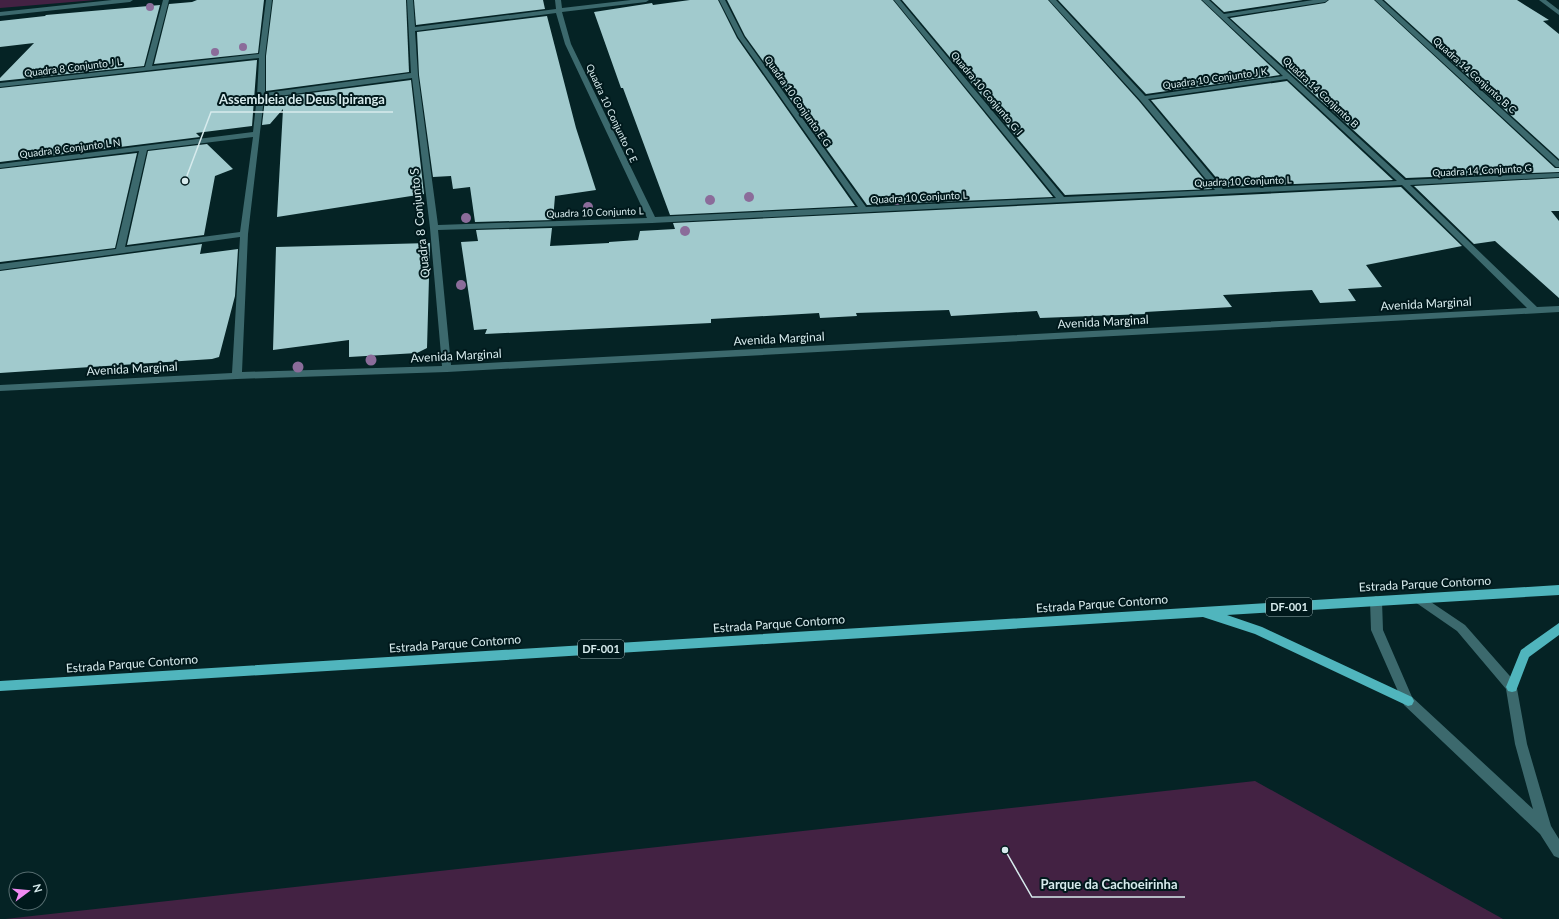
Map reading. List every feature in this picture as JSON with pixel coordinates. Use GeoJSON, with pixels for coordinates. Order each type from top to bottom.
{"type":"FeatureCollection","features":[{"type":"Feature","properties":{"kind":"main road","name":"Estrada Parque Contorno"},"geometry":{"type":"LineString","coordinates":[[0,686],[1559,590]]}},
{"type":"Feature","properties":{"kind":"main road"},"geometry":{"type":"LineString","coordinates":[[1201,612],[1258,630],[1408,701]]}},
{"type":"Feature","properties":{"kind":"main road"},"geometry":{"type":"LineString","coordinates":[[1512,687],[1525,654],[1559,628]]}},
{"type":"Feature","properties":{"kind":"street"},"geometry":{"type":"LineString","coordinates":[[0,14],[130,0]]}},
{"type":"Feature","properties":{"kind":"street"},"geometry":{"type":"LineString","coordinates":[[148,68],[166,0]]}},
{"type":"Feature","properties":{"kind":"street"},"geometry":{"type":"LineString","coordinates":[[237,376],[244,234],[257,134],[261,96],[262,56],[269,0]]}},
{"type":"Feature","properties":{"kind":"street","name":"Quadra 8 Conjunto S"},"geometry":{"type":"LineString","coordinates":[[410,0],[415,75],[434,228],[447,369]]}},
{"type":"Feature","properties":{"kind":"street","name":"Quadra 10 Conjunto C E"},"geometry":{"type":"LineString","coordinates":[[558,0],[559,12],[568,44],[652,220]]}},
{"type":"Feature","properties":{"kind":"street"},"geometry":{"type":"LineString","coordinates":[[412,29],[559,12],[646,0]]}},
{"type":"Feature","properties":{"kind":"street","name":"Quadra 10 Conjunto E G"},"geometry":{"type":"LineString","coordinates":[[722,0],[741,37],[864,210]]}},
{"type":"Feature","properties":{"kind":"street","name":"Quadra 10 Conjunto G I"},"geometry":{"type":"LineString","coordinates":[[897,0],[1061,200]]}},
{"type":"Feature","properties":{"kind":"street"},"geometry":{"type":"LineString","coordinates":[[1052,0],[1143,98],[1220,191]]}},
{"type":"Feature","properties":{"kind":"street","name":"Quadra 14 Conjunto B"},"geometry":{"type":"LineString","coordinates":[[1205,0],[1405,184],[1535,310]]}},
{"type":"Feature","properties":{"kind":"street"},"geometry":{"type":"LineString","coordinates":[[1222,16],[1325,0]]}},
{"type":"Feature","properties":{"kind":"street","name":"Quadra 14 Conjunto B C"},"geometry":{"type":"LineString","coordinates":[[1378,0],[1559,165]]}},
{"type":"Feature","properties":{"kind":"street"},"geometry":{"type":"LineString","coordinates":[[1542,0],[1559,12]]}},
{"type":"Feature","properties":{"kind":"street","name":"Quadra 8 Conjunto J L"},"geometry":{"type":"LineString","coordinates":[[0,85],[262,56]]}},
{"type":"Feature","properties":{"kind":"street"},"geometry":{"type":"LineString","coordinates":[[261,96],[415,75]]}},
{"type":"Feature","properties":{"kind":"street","name":"Quadra 10 Conjunto J K"},"geometry":{"type":"LineString","coordinates":[[1143,98],[1290,77]]}},
{"type":"Feature","properties":{"kind":"street","name":"Quadra 8 Conjunto L N"},"geometry":{"type":"LineString","coordinates":[[0,166],[257,134]]}},
{"type":"Feature","properties":{"kind":"street"},"geometry":{"type":"LineString","coordinates":[[120,250],[143,149]]}},
{"type":"Feature","properties":{"kind":"street","name":"Quadra 14 Conjunto G"},"geometry":{"type":"LineString","coordinates":[[1405,184],[1559,175]]}},
{"type":"Feature","properties":{"kind":"street","name":"Quadra 10 Conjunto L"},"geometry":{"type":"LineString","coordinates":[[434,228],[652,220],[1220,191],[1405,184]]}},
{"type":"Feature","properties":{"kind":"street"},"geometry":{"type":"LineString","coordinates":[[0,267],[244,234]]}},
{"type":"Feature","properties":{"kind":"street","name":"Avenida Marginal"},"geometry":{"type":"LineString","coordinates":[[0,388],[237,376],[447,369],[1559,309]]}},
{"type":"Feature","properties":{"kind":"street"},"geometry":{"type":"LineString","coordinates":[[1419,599],[1461,628],[1512,687],[1521,744],[1545,828],[1559,851]]}},
{"type":"Feature","properties":{"kind":"street"},"geometry":{"type":"LineString","coordinates":[[1376,602],[1377,630],[1408,701],[1545,828]]}},
{"type":"Feature","properties":{"kind":"shaded area"},"geometry":{"type":"Polygon","coordinates":[[[0,0],[96,0],[0,8],[0,0]]]}},
{"type":"Feature","properties":{"kind":"shaded area"},"geometry":{"type":"Polygon","coordinates":[[[1255,781],[1503,919],[5,919],[1255,781]]]}},
{"type":"Feature","properties":{"kind":"building"},"geometry":{"type":"Polygon","coordinates":[[[197,0],[264,0],[258,53],[154,64],[169,4],[192,2],[197,0]]]}},
{"type":"Feature","properties":{"kind":"building"},"geometry":{"type":"Polygon","coordinates":[[[273,0],[406,0],[409,72],[266,91],[266,56],[273,0]]]}},
{"type":"Feature","properties":{"kind":"building"},"geometry":{"type":"Polygon","coordinates":[[[414,0],[543,0],[545,9],[416,25],[414,0]]]}},
{"type":"Feature","properties":{"kind":"building"},"geometry":{"type":"Polygon","coordinates":[[[690,0],[718,0],[737,38],[855,206],[670,215],[623,88],[621,88],[594,12],[652,3],[653,5],[690,0]]]}},
{"type":"Feature","properties":{"kind":"building"},"geometry":{"type":"Polygon","coordinates":[[[727,0],[893,0],[1053,197],[867,205],[745,36],[727,0]]]}},
{"type":"Feature","properties":{"kind":"building"},"geometry":{"type":"Polygon","coordinates":[[[902,0],[1048,0],[1139,101],[1212,189],[1065,195],[902,0]]]}},
{"type":"Feature","properties":{"kind":"building"},"geometry":{"type":"Polygon","coordinates":[[[1058,0],[1201,0],[1280,75],[1146,94],[1058,0]]]}},
{"type":"Feature","properties":{"kind":"building"},"geometry":{"type":"Polygon","coordinates":[[[1211,0],[1303,0],[1224,12],[1211,0]]]}},
{"type":"Feature","properties":{"kind":"building"},"geometry":{"type":"Polygon","coordinates":[[[1329,0],[1374,0],[1555,168],[1559,168],[1559,172],[1406,178],[1230,18],[1325,3],[1329,0]]]}},
{"type":"Feature","properties":{"kind":"building"},"geometry":{"type":"Polygon","coordinates":[[[1384,0],[1517,0],[1549,20],[1543,21],[1559,34],[1559,159],[1384,0]]]}},
{"type":"Feature","properties":{"kind":"building"},"geometry":{"type":"Polygon","coordinates":[[[160,5],[144,66],[0,81],[0,78],[34,43],[0,47],[0,21],[46,15],[160,5]]]}},
{"type":"Feature","properties":{"kind":"building"},"geometry":{"type":"Polygon","coordinates":[[[547,16],[576,128],[596,190],[555,196],[553,220],[475,222],[470,187],[453,189],[451,176],[433,177],[419,75],[417,32],[547,16]]]}},
{"type":"Feature","properties":{"kind":"building"},"geometry":{"type":"Polygon","coordinates":[[[257,60],[252,126],[196,133],[200,137],[0,162],[0,88],[257,60]]]}},
{"type":"Feature","properties":{"kind":"building"},"geometry":{"type":"Polygon","coordinates":[[[411,80],[424,194],[277,217],[283,109],[270,124],[262,125],[265,99],[411,80]]]}},
{"type":"Feature","properties":{"kind":"building"},"geometry":{"type":"Polygon","coordinates":[[[1287,81],[1393,180],[1224,187],[1151,100],[1287,81]]]}},
{"type":"Feature","properties":{"kind":"building"},"geometry":{"type":"Polygon","coordinates":[[[207,144],[233,169],[215,176],[204,235],[127,245],[148,151],[207,144]]]}},
{"type":"Feature","properties":{"kind":"building"},"geometry":{"type":"Polygon","coordinates":[[[137,153],[115,248],[0,262],[0,169],[137,153]]]}},
{"type":"Feature","properties":{"kind":"building"},"geometry":{"type":"Polygon","coordinates":[[[1559,178],[1559,211],[1551,211],[1559,221],[1559,298],[1495,241],[1474,244],[1414,186],[1559,178]]]}},
{"type":"Feature","properties":{"kind":"building"},"geometry":{"type":"Polygon","coordinates":[[[1401,187],[1462,246],[1366,265],[1382,287],[1348,289],[1356,301],[1320,303],[1312,290],[1223,295],[1232,307],[1145,312],[1146,314],[1040,318],[1037,311],[951,316],[949,310],[856,313],[857,316],[820,318],[819,313],[711,319],[711,323],[485,334],[487,329],[474,330],[461,242],[478,241],[476,230],[552,228],[550,246],[638,240],[640,231],[675,229],[673,223],[1401,187]]]}},
{"type":"Feature","properties":{"kind":"building"},"geometry":{"type":"Polygon","coordinates":[[[430,243],[427,348],[417,353],[349,357],[349,340],[273,350],[276,247],[430,243]]]}},
{"type":"Feature","properties":{"kind":"building"},"geometry":{"type":"Polygon","coordinates":[[[202,244],[200,254],[238,249],[235,296],[219,357],[212,359],[0,373],[0,271],[202,244]]]}},
{"type":"Feature","properties":{"kind":"place","name":"Assembleia de Deus Ipiranga"},"geometry":{"type":"Point","coordinates":[185,181]}},
{"type":"Feature","properties":{"kind":"place","name":"Parque da Cachoeirinha"},"geometry":{"type":"Point","coordinates":[1005,850]}}]}
